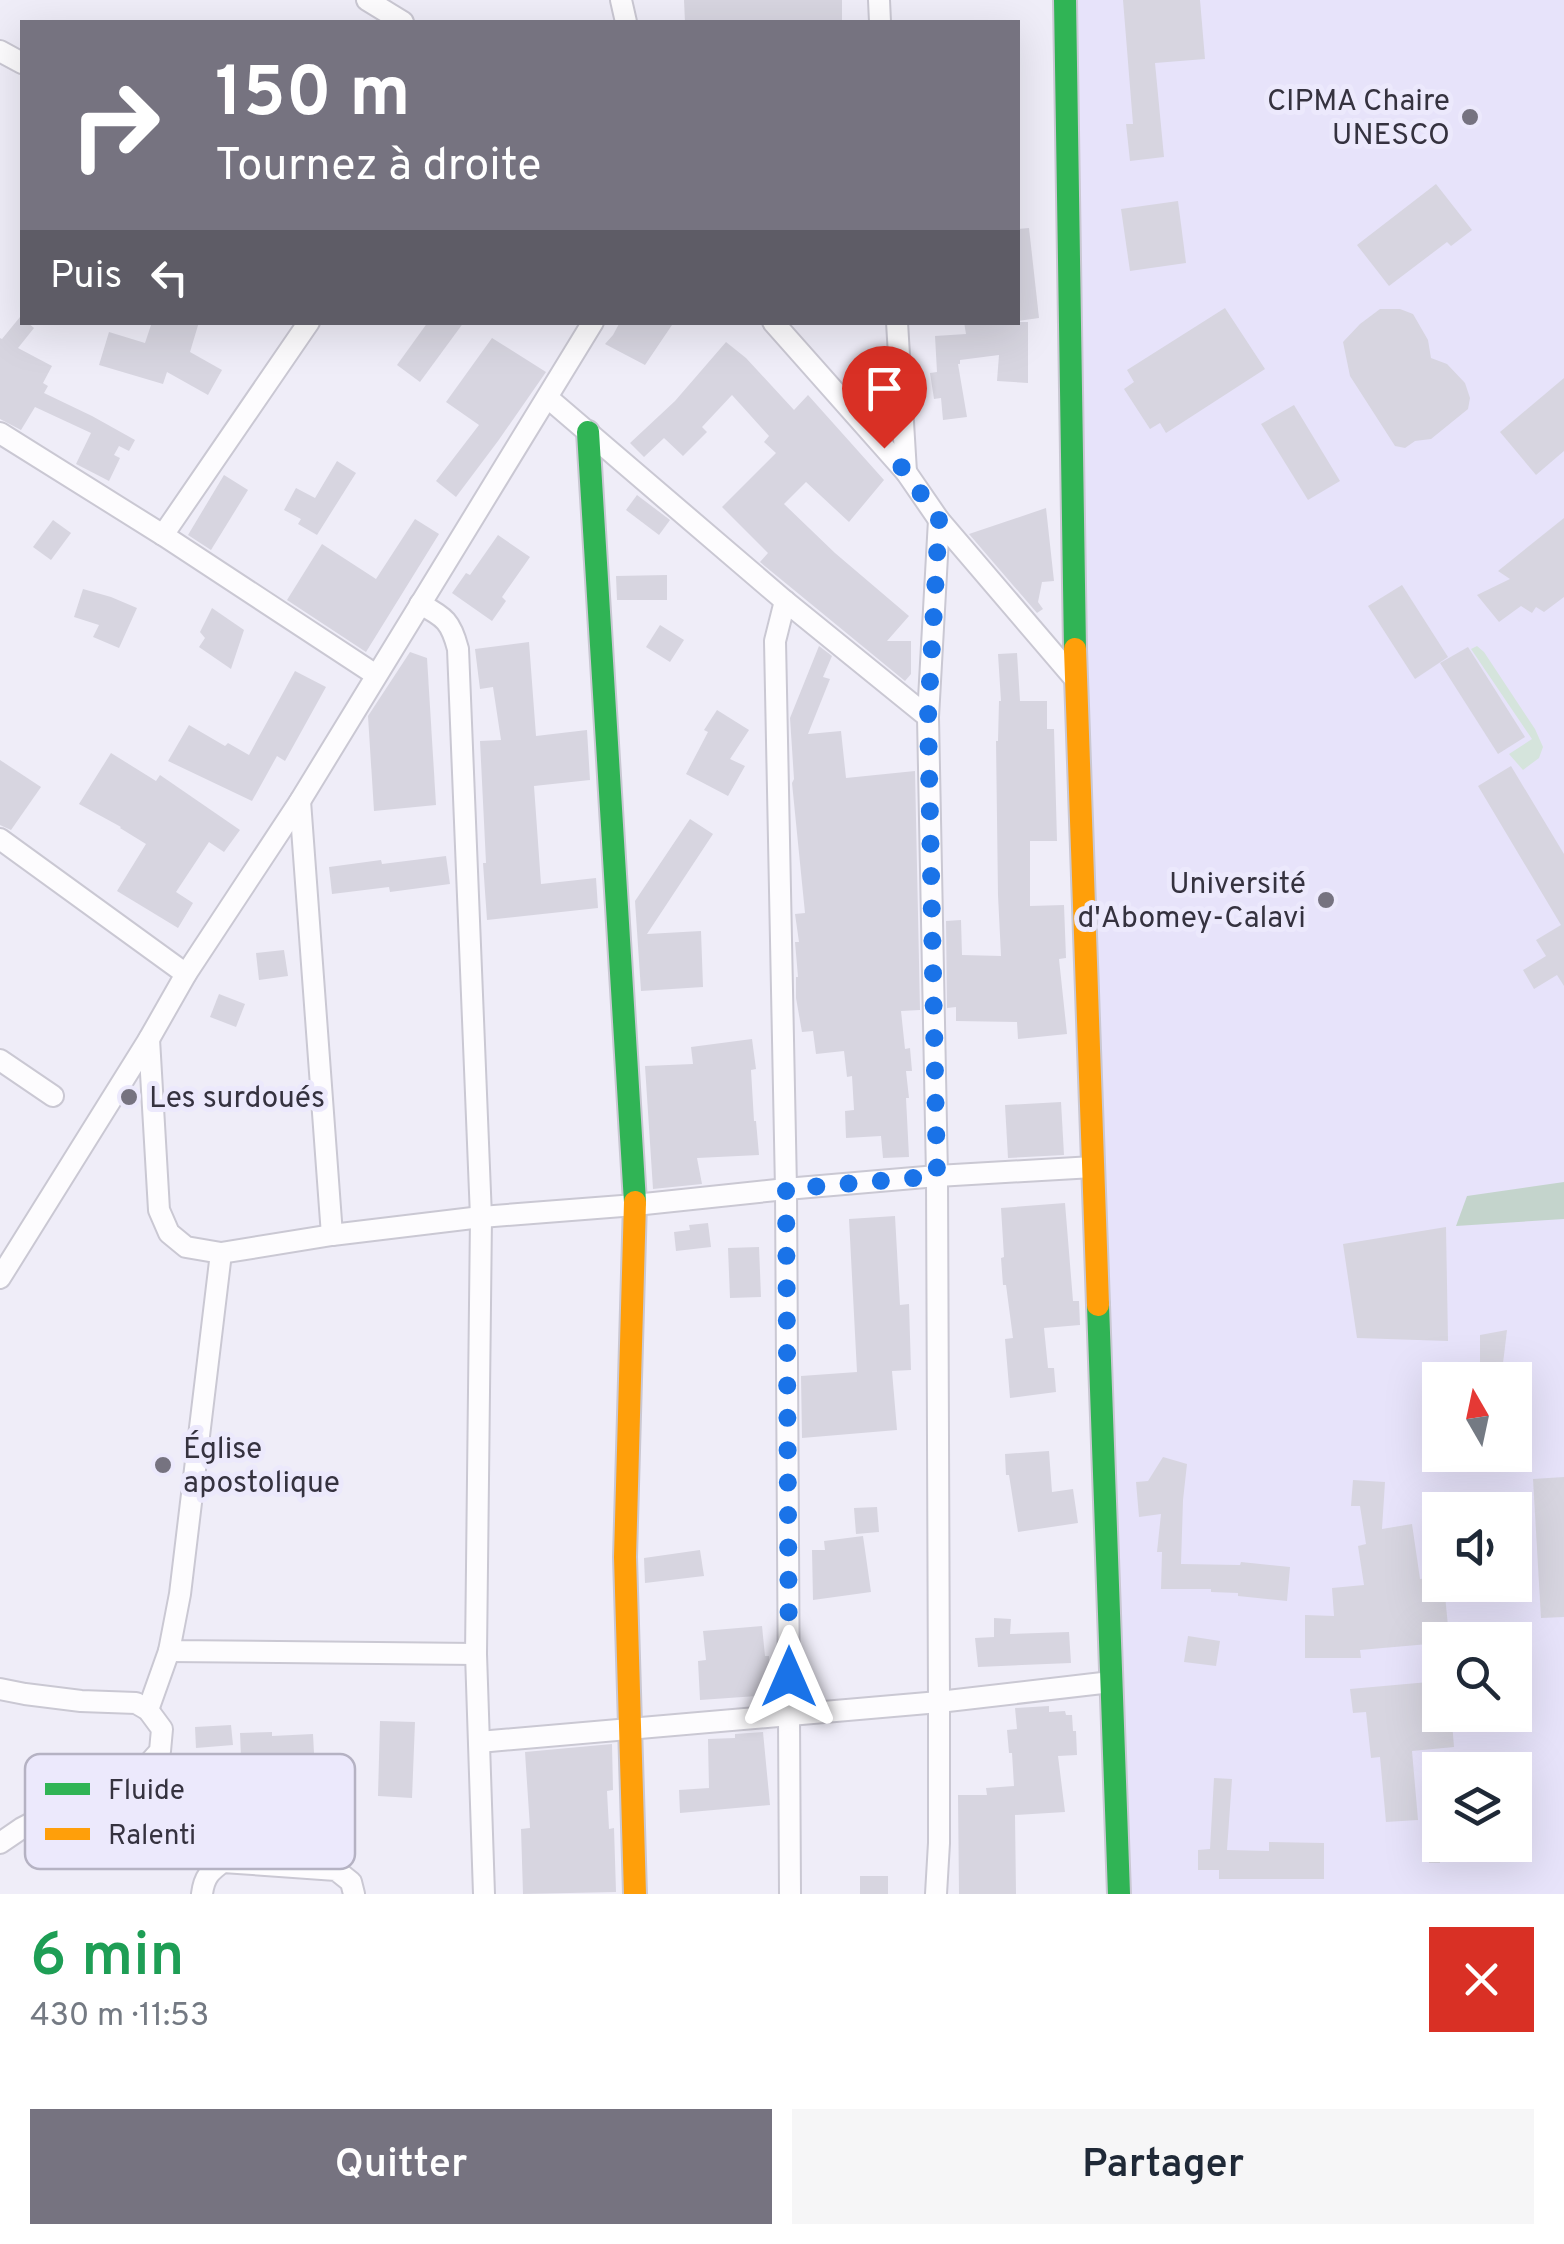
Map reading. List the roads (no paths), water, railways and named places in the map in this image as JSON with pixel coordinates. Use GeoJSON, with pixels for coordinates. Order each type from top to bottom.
{"type":"FeatureCollection","features":[{"type":"Feature","properties":{"kind":"street"},"geometry":{"type":"LineString","coordinates":[[367,0],[400,20]]}},
{"type":"Feature","properties":{"kind":"street"},"geometry":{"type":"LineString","coordinates":[[1065,0],[1075,679],[1119,1894]]}},
{"type":"Feature","properties":{"kind":"street"},"geometry":{"type":"LineString","coordinates":[[163,535],[307,325]]}},
{"type":"Feature","properties":{"kind":"street"},"geometry":{"type":"LineString","coordinates":[[0,1278],[591,325]]}},
{"type":"Feature","properties":{"kind":"street"},"geometry":{"type":"LineString","coordinates":[[776,325],[906,472],[939,520],[1075,679]]}},
{"type":"Feature","properties":{"kind":"street"},"geometry":{"type":"LineString","coordinates":[[897,325],[906,472]]}},
{"type":"Feature","properties":{"kind":"street"},"geometry":{"type":"LineString","coordinates":[[548,398],[785,601],[928,717]]}},
{"type":"Feature","properties":{"kind":"street"},"geometry":{"type":"LineString","coordinates":[[588,432],[635,1205],[625,1557],[635,1894]]}},
{"type":"Feature","properties":{"kind":"street"},"geometry":{"type":"LineString","coordinates":[[0,433],[376,675]]}},
{"type":"Feature","properties":{"kind":"street"},"geometry":{"type":"LineString","coordinates":[[936,1894],[940,1702],[937,1176],[928,717],[939,520]]}},
{"type":"Feature","properties":{"kind":"street"},"geometry":{"type":"LineString","coordinates":[[785,601],[775,641],[786,1189],[790,1894]]}},
{"type":"Feature","properties":{"kind":"street"},"geometry":{"type":"LineString","coordinates":[[420,604],[441,615],[453,629],[458,649],[481,1217],[476,1654],[484,1894]]}},
{"type":"Feature","properties":{"kind":"street"},"geometry":{"type":"LineString","coordinates":[[300,800],[332,1235]]}},
{"type":"Feature","properties":{"kind":"street"},"geometry":{"type":"LineString","coordinates":[[0,840],[186,974]]}},
{"type":"Feature","properties":{"kind":"street"},"geometry":{"type":"LineString","coordinates":[[149,1039],[159,1210],[169,1233],[186,1247],[221,1252],[481,1217],[937,1176],[1093,1167]]}},
{"type":"Feature","properties":{"kind":"street"},"geometry":{"type":"LineString","coordinates":[[0,1060],[53,1096]]}},
{"type":"Feature","properties":{"kind":"street"},"geometry":{"type":"LineString","coordinates":[[148,1710],[169,1652],[180,1594],[221,1252]]}},
{"type":"Feature","properties":{"kind":"street"},"geometry":{"type":"LineString","coordinates":[[169,1652],[476,1654]]}},
{"type":"Feature","properties":{"kind":"street"},"geometry":{"type":"LineString","coordinates":[[479,1742],[940,1702],[1111,1682]]}},
{"type":"Feature","properties":{"kind":"street"},"geometry":{"type":"LineString","coordinates":[[0,1689],[81,1700],[136,1702],[148,1710],[162,1730],[157,1754]]}},
{"type":"Feature","properties":{"kind":"street"},"geometry":{"type":"LineString","coordinates":[[0,1843],[25,1826]]}},
{"type":"Feature","properties":{"kind":"street"},"geometry":{"type":"LineString","coordinates":[[202,1894],[212,1869]]}},
{"type":"Feature","properties":{"kind":"street"},"geometry":{"type":"LineString","coordinates":[[322,1869],[336,1870],[351,1882],[354,1894]]}},
{"type":"Feature","properties":{"kind":"place","name":"CIPMA Chaire UNESCO"},"geometry":{"type":"Point","coordinates":[1470,117]}},
{"type":"Feature","properties":{"kind":"place","name":"Université d'Abomey-Calavi"},"geometry":{"type":"Point","coordinates":[1326,900]}},
{"type":"Feature","properties":{"kind":"place","name":"Les surdoués"},"geometry":{"type":"Point","coordinates":[129,1097]}},
{"type":"Feature","properties":{"kind":"place","name":"Église apostolique"},"geometry":{"type":"Point","coordinates":[163,1465]}}]}
